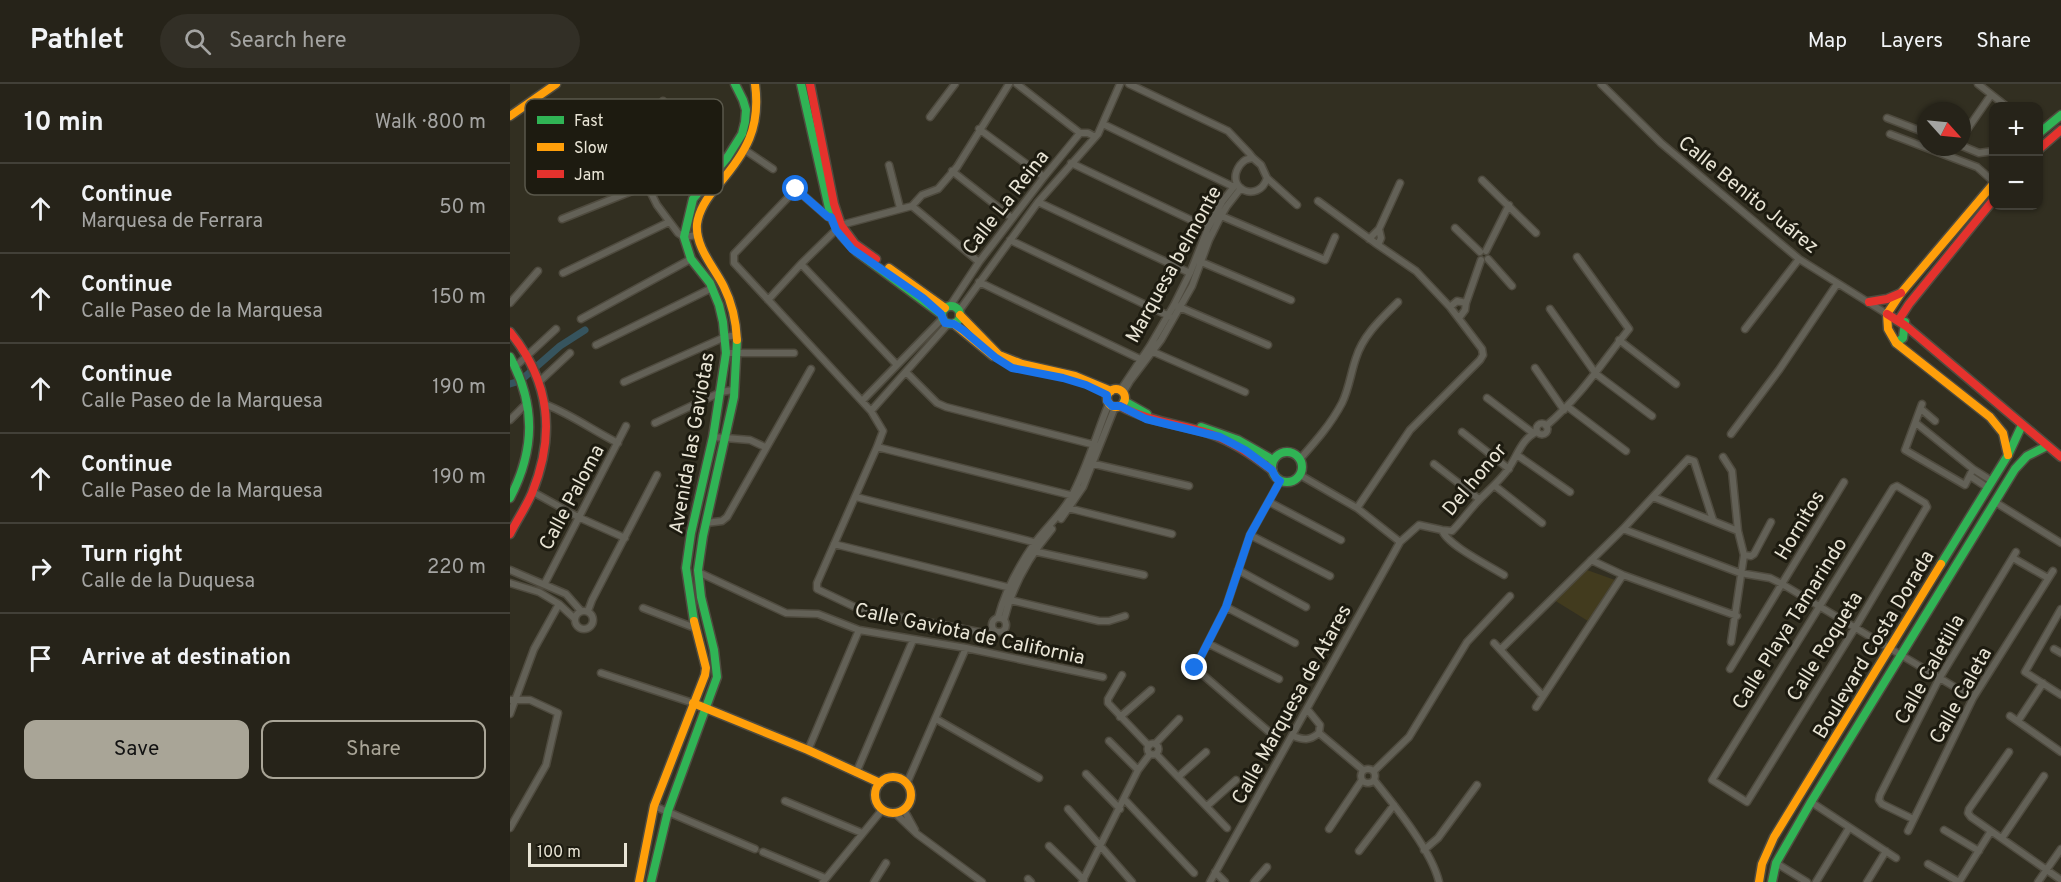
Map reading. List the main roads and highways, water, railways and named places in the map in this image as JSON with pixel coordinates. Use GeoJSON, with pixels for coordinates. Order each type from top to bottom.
{"type":"FeatureCollection","features":[{"type":"Feature","properties":{"kind":"waterway"},"geometry":{"type":"LineString","coordinates":[[510,384],[520,381],[560,346],[585,330]]}}]}
